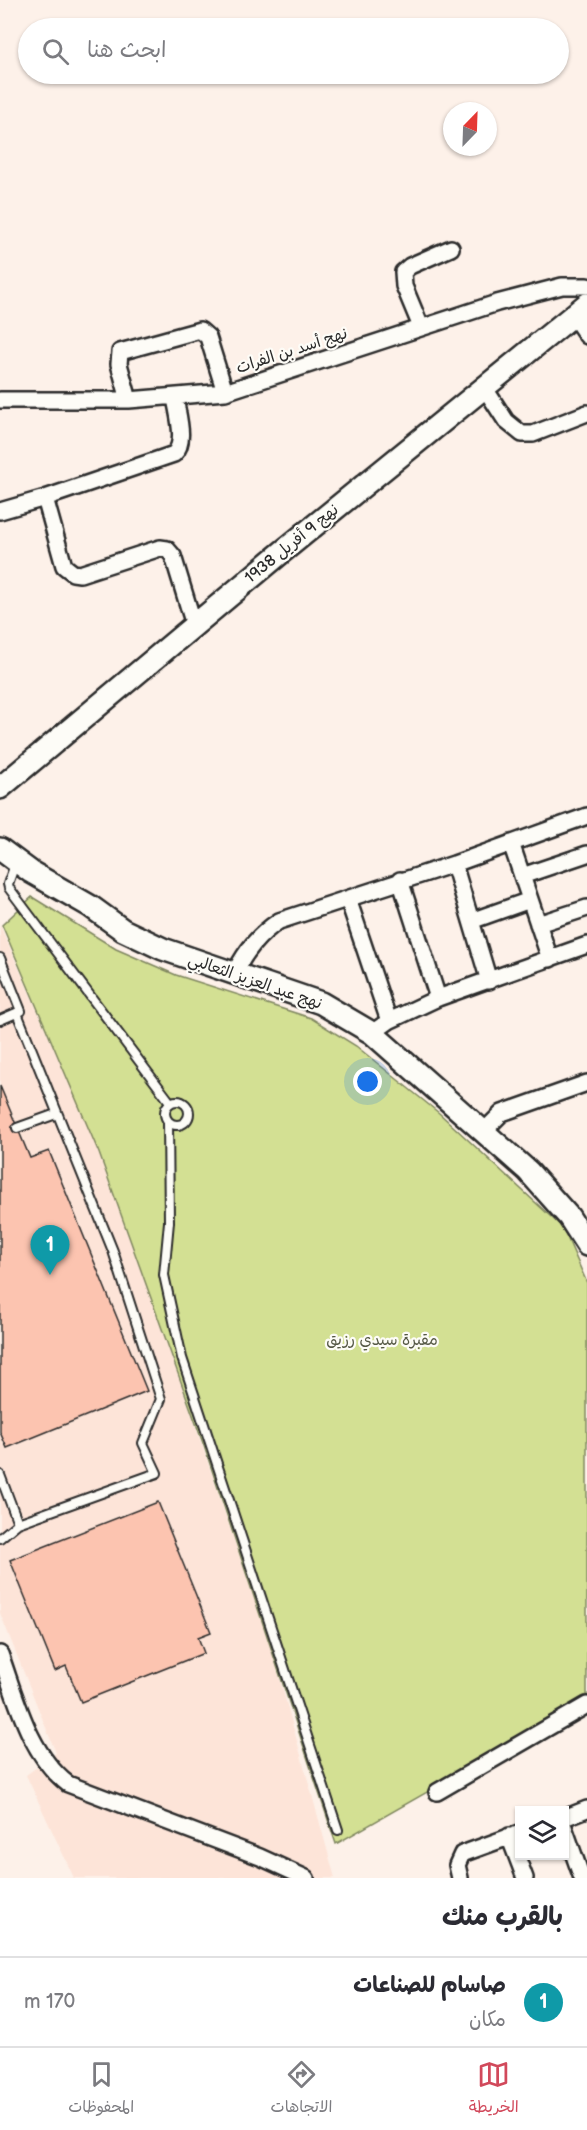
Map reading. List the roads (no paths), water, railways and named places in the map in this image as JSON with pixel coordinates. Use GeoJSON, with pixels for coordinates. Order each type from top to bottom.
{"type":"FeatureCollection","features":[{"type":"Feature","properties":{"kind":"street"},"geometry":{"type":"LineString","coordinates":[[421,327],[404,286],[403,272],[410,266],[451,248]]}},
{"type":"Feature","properties":{"kind":"street","name":"نهج أسد بن الفرات"},"geometry":{"type":"LineString","coordinates":[[0,400],[129,400],[225,392],[497,303],[562,286],[587,286]]}},
{"type":"Feature","properties":{"kind":"street"},"geometry":{"type":"LineString","coordinates":[[580,309],[587,336]]}},
{"type":"Feature","properties":{"kind":"street","name":"نهج 9 أفريل 1938"},"geometry":{"type":"LineString","coordinates":[[0,788],[194,625],[580,309]]}},
{"type":"Feature","properties":{"kind":"street"},"geometry":{"type":"LineString","coordinates":[[129,400],[119,364],[120,352],[123,349],[200,330],[208,337],[225,392]]}},
{"type":"Feature","properties":{"kind":"street"},"geometry":{"type":"LineString","coordinates":[[484,387],[506,421],[522,434],[533,434],[587,413]]}},
{"type":"Feature","properties":{"kind":"street"},"geometry":{"type":"LineString","coordinates":[[0,511],[174,454],[178,451],[180,436],[175,397]]}},
{"type":"Feature","properties":{"kind":"street"},"geometry":{"type":"LineString","coordinates":[[45,498],[64,566],[73,573],[80,574],[160,548],[170,551],[194,625]]}},
{"type":"Feature","properties":{"kind":"street"},"geometry":{"type":"LineString","coordinates":[[235,972],[257,937],[273,925],[296,914],[454,864],[587,816]]}},
{"type":"Feature","properties":{"kind":"street"},"geometry":{"type":"LineString","coordinates":[[511,843],[550,959]]}},
{"type":"Feature","properties":{"kind":"street","name":"نهج عبد العزيز الثعالبي"},"geometry":{"type":"LineString","coordinates":[[0,849],[14,870],[90,906],[133,934],[163,949],[235,972],[381,1027],[484,1131],[528,1171],[569,1216],[587,1245]]}},
{"type":"Feature","properties":{"kind":"street"},"geometry":{"type":"LineString","coordinates":[[522,876],[587,854]]}},
{"type":"Feature","properties":{"kind":"street"},"geometry":{"type":"LineString","coordinates":[[454,864],[489,981]]}},
{"type":"Feature","properties":{"kind":"street"},"geometry":{"type":"LineString","coordinates":[[400,880],[438,998]]}},
{"type":"Feature","properties":{"kind":"street"},"geometry":{"type":"LineString","coordinates":[[348,898],[381,1027],[438,998],[587,945]]}},
{"type":"Feature","properties":{"kind":"street"},"geometry":{"type":"LineString","coordinates":[[471,921],[530,900]]}},
{"type":"Feature","properties":{"kind":"street"},"geometry":{"type":"LineString","coordinates":[[538,924],[587,908]]}},
{"type":"Feature","properties":{"kind":"street"},"geometry":{"type":"LineString","coordinates":[[484,1131],[502,1113],[587,1083]]}},
{"type":"Feature","properties":{"kind":"street"},"geometry":{"type":"LineString","coordinates":[[0,1654],[38,1749],[48,1765],[68,1784],[260,1857],[306,1878]]}},
{"type":"Feature","properties":{"kind":"street"},"geometry":{"type":"LineString","coordinates":[[437,1792],[587,1705]]}},
{"type":"Feature","properties":{"kind":"street"},"geometry":{"type":"LineString","coordinates":[[569,1816],[587,1809]]}},
{"type":"Feature","properties":{"kind":"street"},"geometry":{"type":"LineString","coordinates":[[460,1878],[457,1865],[462,1854],[514,1834],[525,1878]]}},
{"type":"Feature","properties":{"kind":"street"},"geometry":{"type":"LineString","coordinates":[[569,1841],[582,1878]]}},
{"type":"Feature","properties":{"kind":"lane"},"geometry":{"type":"LineString","coordinates":[[14,870],[8,884],[9,888],[170,1102]]}},
{"type":"Feature","properties":{"kind":"lane"},"geometry":{"type":"LineString","coordinates":[[0,958],[21,1011],[0,1020]]}},
{"type":"Feature","properties":{"kind":"lane"},"geometry":{"type":"LineString","coordinates":[[0,1538],[18,1523],[157,1473],[143,1443],[161,1399],[113,1251],[17,1013]]}},
{"type":"Feature","properties":{"kind":"lane"},"geometry":{"type":"LineString","coordinates":[[168,1122],[182,1124],[186,1121],[188,1107],[181,1101],[170,1102],[164,1113],[168,1122],[169,1221],[164,1275],[182,1358],[338,1830]]}},
{"type":"Feature","properties":{"kind":"lane"},"geometry":{"type":"LineString","coordinates":[[17,1128],[56,1114]]}},
{"type":"Feature","properties":{"kind":"lane"},"geometry":{"type":"LineString","coordinates":[[0,1475],[18,1523]]}},
{"type":"Feature","properties":{"kind":"place","name":"صاسام للصناعات"},"geometry":{"type":"Point","coordinates":[50,1275]}},
{"type":"Feature","properties":{"kind":"park label","name":"مقبرة سيدي رزيق"},"geometry":{"type":"Point","coordinates":[382,1340]}}]}
